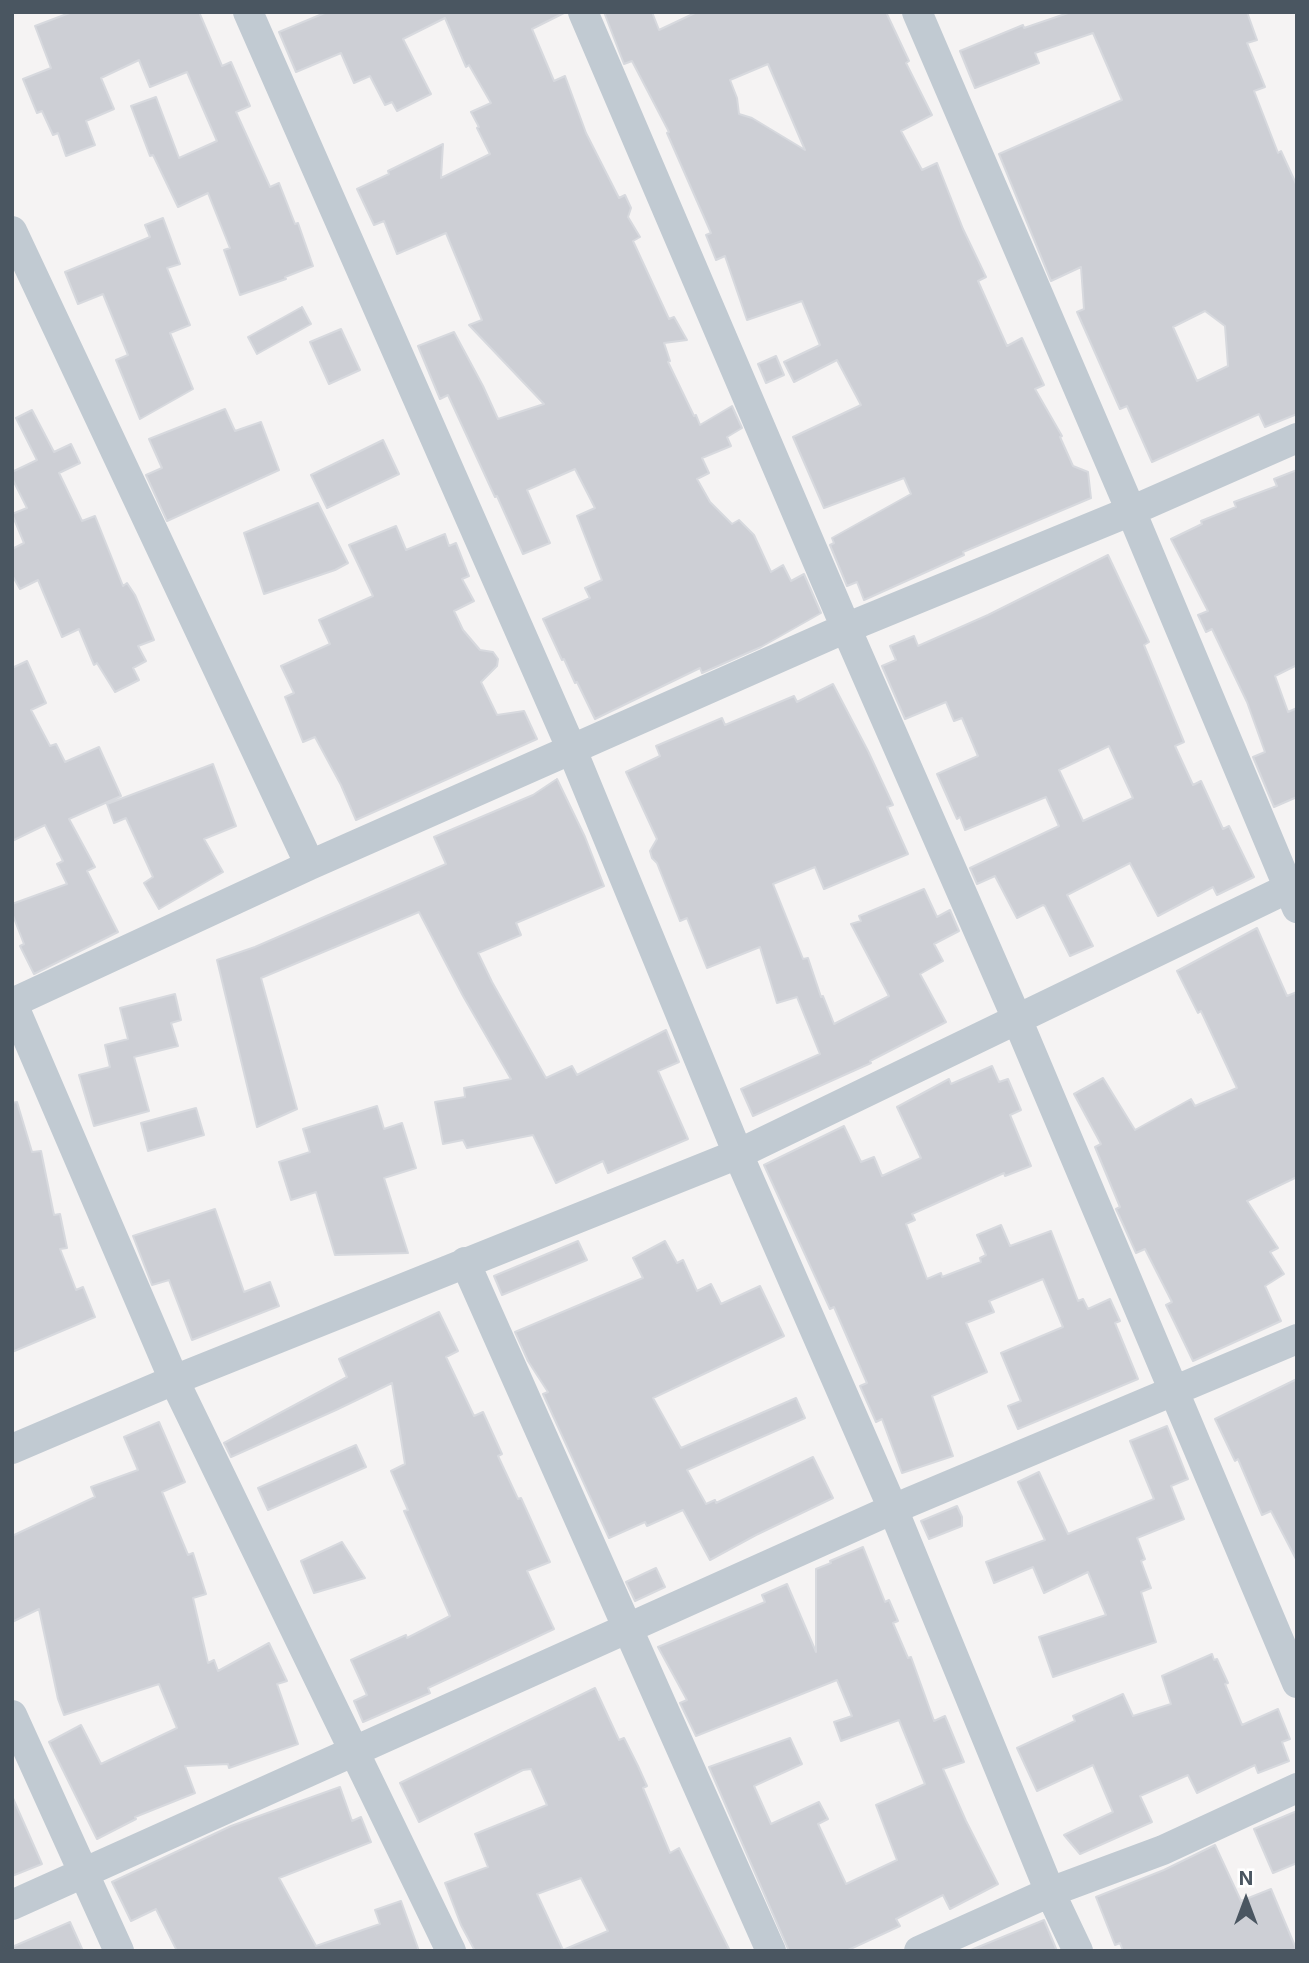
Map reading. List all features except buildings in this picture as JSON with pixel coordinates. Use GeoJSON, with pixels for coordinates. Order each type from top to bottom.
{"type":"FeatureCollection","features":[{"type":"Feature","properties":{"kind":"street"},"geometry":{"type":"LineString","coordinates":[[248,12],[572,750],[738,1154],[893,1509],[1050,1892],[1078,1951]]}},
{"type":"Feature","properties":{"kind":"street"},"geometry":{"type":"LineString","coordinates":[[583,12],[846,628],[1017,1019],[1297,1684]]}},
{"type":"Feature","properties":{"kind":"street"},"geometry":{"type":"LineString","coordinates":[[12,1449],[174,1380],[738,1154],[1017,1019],[1294,893],[917,12]]}},
{"type":"Feature","properties":{"kind":"street"},"geometry":{"type":"LineString","coordinates":[[12,231],[310,865]]}},
{"type":"Feature","properties":{"kind":"street"},"geometry":{"type":"LineString","coordinates":[[451,1951],[174,1380],[12,1003],[310,865],[846,628],[1131,511],[1297,438]]}},
{"type":"Feature","properties":{"kind":"street"},"geometry":{"type":"LineString","coordinates":[[465,1262],[771,1951]]}},
{"type":"Feature","properties":{"kind":"street"},"geometry":{"type":"LineString","coordinates":[[12,1905],[893,1509],[1297,1339]]}},
{"type":"Feature","properties":{"kind":"street"},"geometry":{"type":"LineString","coordinates":[[12,1715],[119,1951]]}},
{"type":"Feature","properties":{"kind":"street"},"geometry":{"type":"LineString","coordinates":[[919,1951],[1050,1892],[1163,1850],[1297,1788]]}}]}
